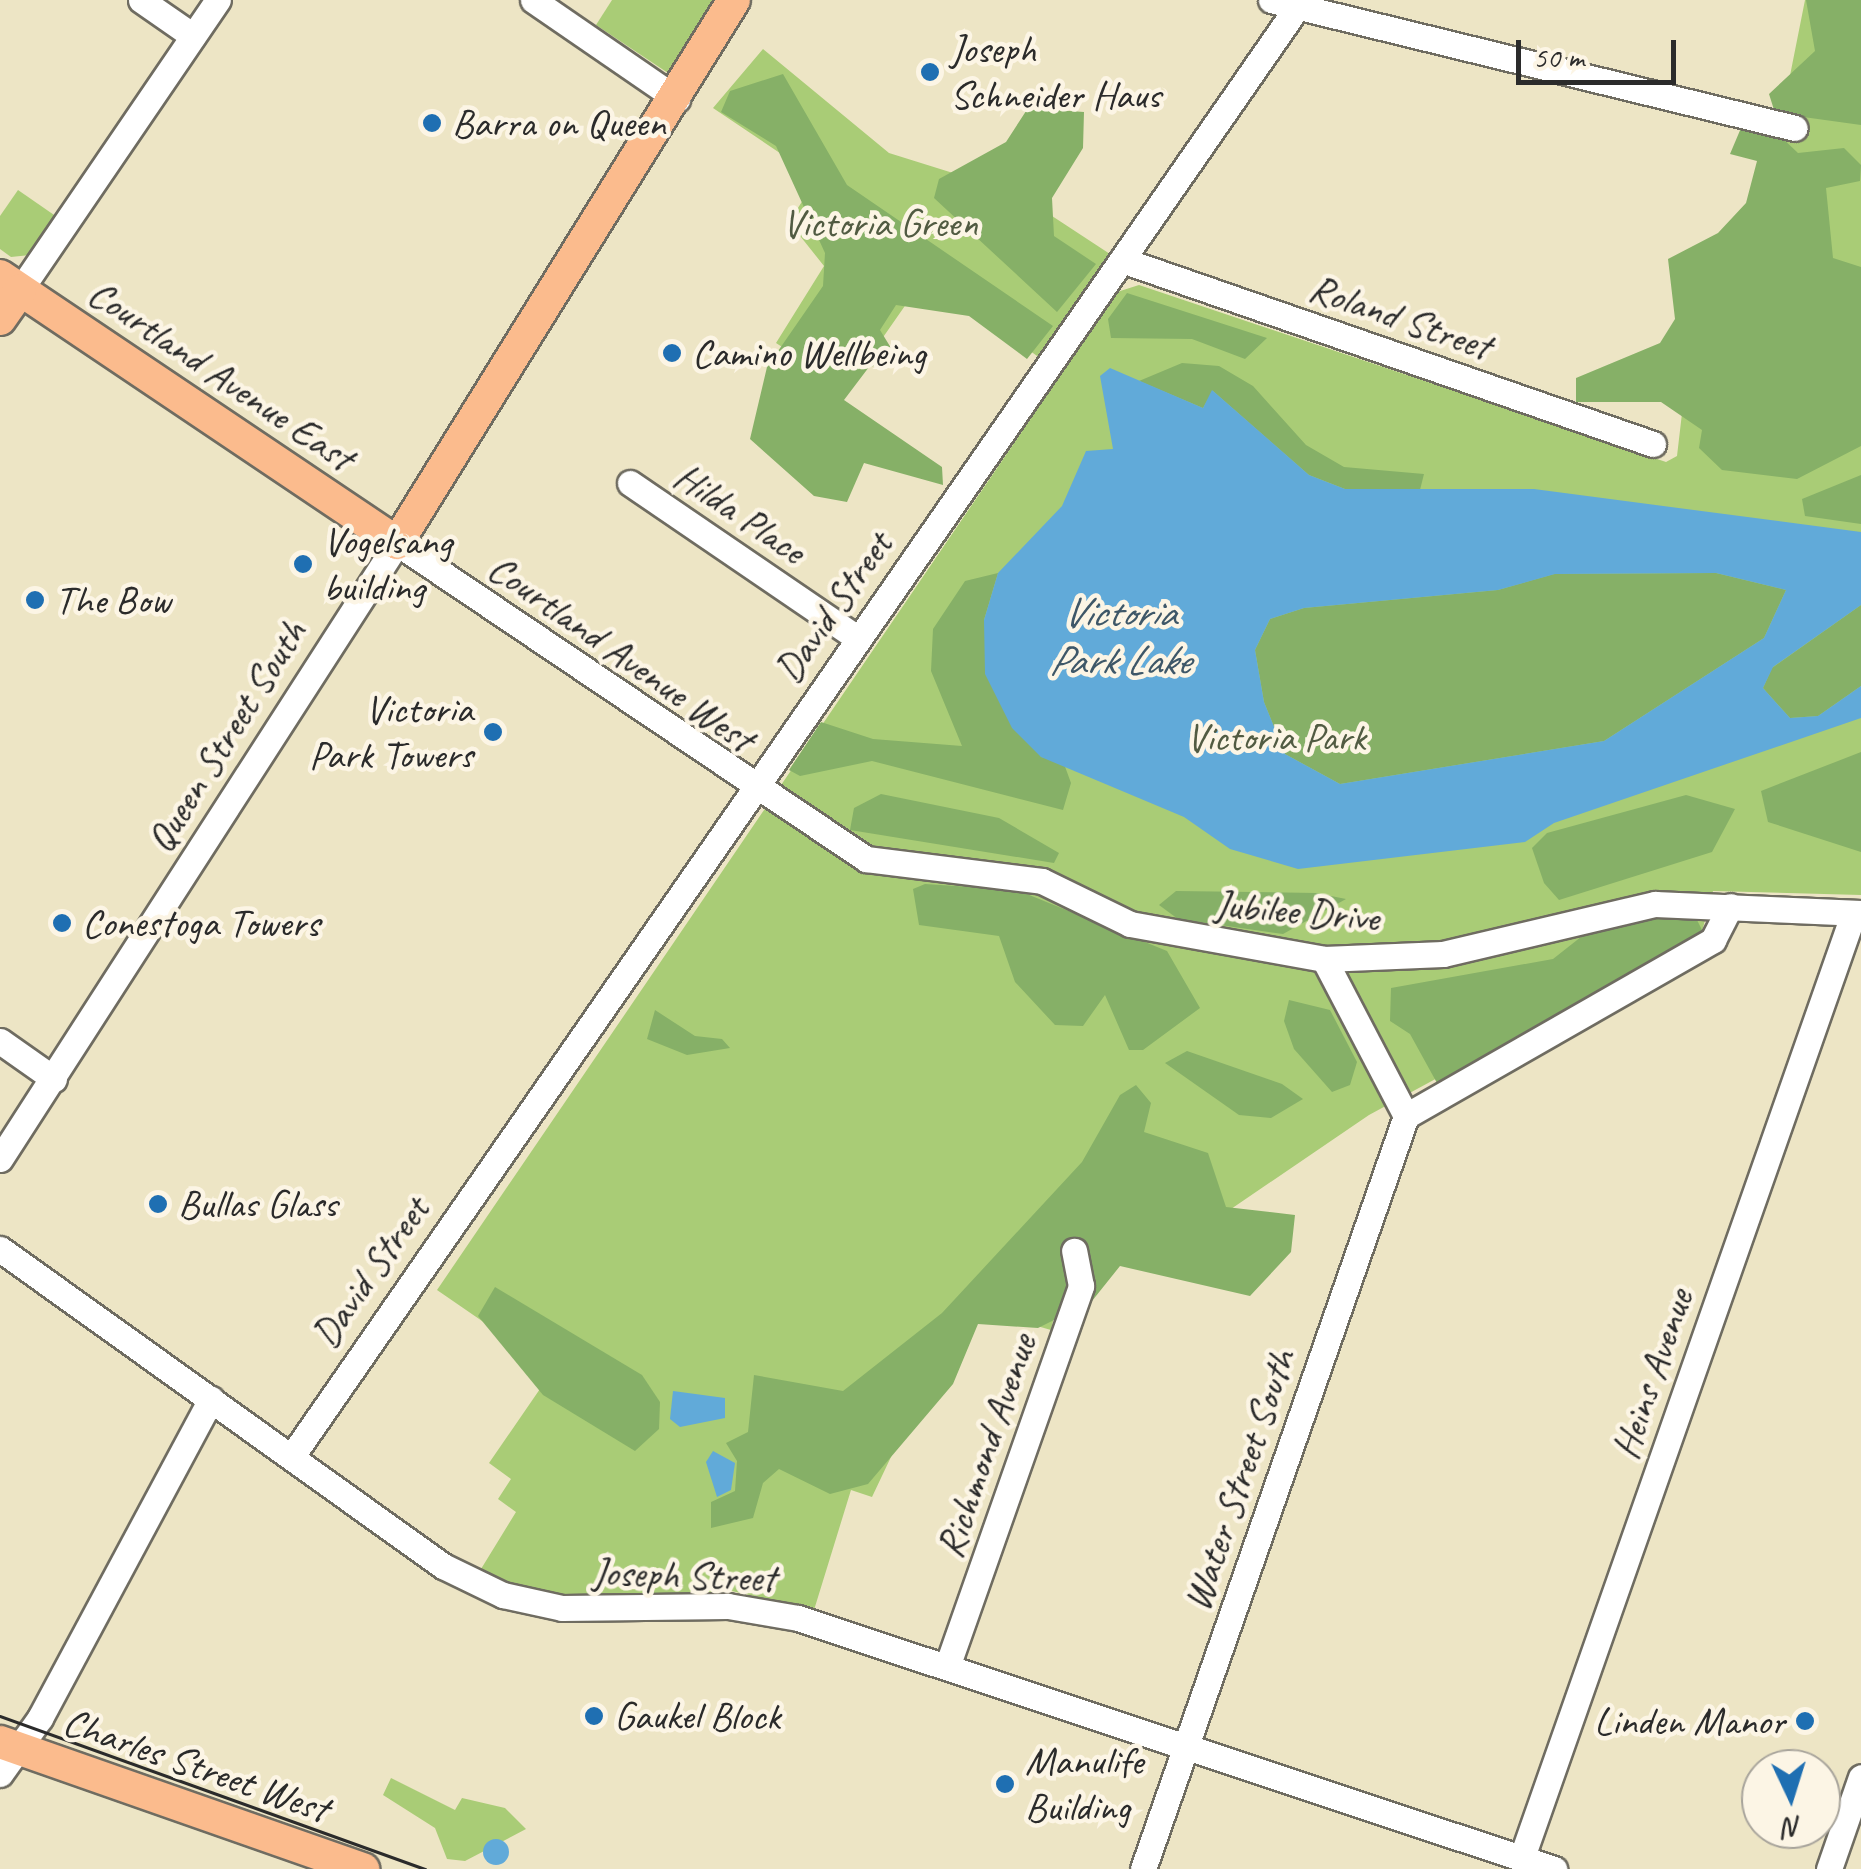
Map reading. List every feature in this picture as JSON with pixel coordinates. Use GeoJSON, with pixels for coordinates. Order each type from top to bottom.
{"type":"FeatureCollection","features":[{"type":"Feature","properties":{"kind":"main road","name":"Queen Street South"},"geometry":{"type":"LineString","coordinates":[[397,543],[677,99],[734,0]]}},
{"type":"Feature","properties":{"kind":"main road","name":"Queen Street South"},"geometry":{"type":"LineString","coordinates":[[677,99],[710,79],[759,0]]}},
{"type":"Feature","properties":{"kind":"main road"},"geometry":{"type":"LineString","coordinates":[[0,319],[10,283]]}},
{"type":"Feature","properties":{"kind":"main road","name":"Courtland Avenue East"},"geometry":{"type":"LineString","coordinates":[[10,283],[397,543]]}},
{"type":"Feature","properties":{"kind":"main road","name":"Charles Street West"},"geometry":{"type":"LineString","coordinates":[[6,1755],[363,1869]]}},
{"type":"Feature","properties":{"kind":"street"},"geometry":{"type":"LineString","coordinates":[[141,0],[193,36]]}},
{"type":"Feature","properties":{"kind":"street"},"geometry":{"type":"LineString","coordinates":[[10,283],[218,0]]}},
{"type":"Feature","properties":{"kind":"street"},"geometry":{"type":"LineString","coordinates":[[533,0],[677,99]]}},
{"type":"Feature","properties":{"kind":"street"},"geometry":{"type":"LineString","coordinates":[[1271,0],[1299,3],[1795,128]]}},
{"type":"Feature","properties":{"kind":"street","name":"David Street"},"geometry":{"type":"LineString","coordinates":[[292,1456],[1299,3]]}},
{"type":"Feature","properties":{"kind":"street","name":"Roland Street"},"geometry":{"type":"LineString","coordinates":[[1122,260],[1654,444]]}},
{"type":"Feature","properties":{"kind":"street","name":"Hilda Place"},"geometry":{"type":"LineString","coordinates":[[630,483],[857,638]]}},
{"type":"Feature","properties":{"kind":"street","name":"Courtland Avenue West"},"geometry":{"type":"LineString","coordinates":[[397,543],[753,790]]}},
{"type":"Feature","properties":{"kind":"street","name":"Queen Street South"},"geometry":{"type":"LineString","coordinates":[[0,1159],[397,543]]}},
{"type":"Feature","properties":{"kind":"street","name":"Jubilee Drive"},"geometry":{"type":"LineString","coordinates":[[753,790],[866,860],[1042,881],[1130,924],[1324,959],[1443,954],[1654,904],[1857,914]]}},
{"type":"Feature","properties":{"kind":"street"},"geometry":{"type":"LineString","coordinates":[[1324,959],[1406,1116],[1713,940],[1730,906]]}},
{"type":"Feature","properties":{"kind":"street","name":"Heins Avenue"},"geometry":{"type":"LineString","coordinates":[[1522,1857],[1857,914]]}},
{"type":"Feature","properties":{"kind":"street"},"geometry":{"type":"LineString","coordinates":[[0,1041],[54,1079]]}},
{"type":"Feature","properties":{"kind":"street","name":"Water Street South"},"geometry":{"type":"LineString","coordinates":[[1143,1869],[1406,1116]]}},
{"type":"Feature","properties":{"kind":"street","name":"Joseph Street"},"geometry":{"type":"LineString","coordinates":[[0,1249],[443,1566],[503,1595],[562,1608],[728,1606],[948,1664],[1186,1740],[1554,1869]]}},
{"type":"Feature","properties":{"kind":"street","name":"Richmond Avenue"},"geometry":{"type":"LineString","coordinates":[[948,1664],[1082,1286],[1074,1251]]}},
{"type":"Feature","properties":{"kind":"street"},"geometry":{"type":"LineString","coordinates":[[6,1755],[211,1399]]}},
{"type":"Feature","properties":{"kind":"street"},"geometry":{"type":"LineString","coordinates":[[1829,1869],[1861,1777]]}},
{"type":"Feature","properties":{"kind":"green space"},"geometry":{"type":"Polygon","coordinates":[[[612,0],[714,0],[668,73],[596,25],[612,0]]]}},
{"type":"Feature","properties":{"kind":"green space","name":"Victoria Park"},"geometry":{"type":"Polygon","coordinates":[[[1805,0],[1861,0],[1861,895],[1713,891],[1701,935],[1369,1115],[1231,1209],[1127,1234],[1060,1291],[1051,1330],[963,1305],[872,1497],[851,1490],[814,1610],[719,1588],[705,1599],[552,1599],[518,1593],[481,1569],[516,1512],[498,1499],[511,1479],[489,1463],[553,1370],[437,1290],[1117,292],[1139,285],[1666,462],[1677,456],[1699,268],[1751,272],[1805,0]]]}},
{"type":"Feature","properties":{"kind":"green space"},"geometry":{"type":"Polygon","coordinates":[[[1806,0],[1861,0],[1861,125],[1775,113],[1769,94],[1815,51],[1806,0]]]}},
{"type":"Feature","properties":{"kind":"green space","name":"Victoria Green"},"geometry":{"type":"Polygon","coordinates":[[[763,49],[889,153],[1017,193],[1113,256],[1040,358],[925,277],[847,389],[776,343],[824,266],[789,222],[817,178],[713,108],[763,49]]]}},
{"type":"Feature","properties":{"kind":"green space"},"geometry":{"type":"Polygon","coordinates":[[[783,74],[847,185],[1053,326],[1027,359],[969,316],[896,305],[880,330],[899,361],[869,367],[844,400],[942,467],[943,485],[864,463],[847,502],[814,496],[750,439],[767,367],[823,286],[825,253],[776,146],[721,112],[730,91],[783,74]]]}},
{"type":"Feature","properties":{"kind":"green space"},"geometry":{"type":"Polygon","coordinates":[[[1028,108],[1084,112],[1083,148],[1052,198],[1054,236],[1096,264],[1057,312],[934,198],[939,179],[1006,142],[1028,108]]]}},
{"type":"Feature","properties":{"kind":"green space"},"geometry":{"type":"Polygon","coordinates":[[[1741,128],[1779,135],[1798,153],[1844,148],[1861,165],[1860,181],[1826,188],[1833,258],[1861,267],[1861,446],[1797,479],[1722,470],[1699,448],[1702,430],[1661,402],[1576,402],[1576,378],[1660,343],[1675,319],[1668,259],[1718,233],[1746,203],[1757,161],[1730,154],[1741,128]]]}},
{"type":"Feature","properties":{"kind":"green space"},"geometry":{"type":"Polygon","coordinates":[[[18,190],[57,217],[30,255],[11,257],[0,249],[0,216],[18,190]]]}},
{"type":"Feature","properties":{"kind":"green space"},"geometry":{"type":"Polygon","coordinates":[[[1127,293],[1267,338],[1245,359],[1192,339],[1111,338],[1108,319],[1127,293]]]}},
{"type":"Feature","properties":{"kind":"green space"},"geometry":{"type":"Polygon","coordinates":[[[1182,363],[1219,366],[1253,386],[1306,445],[1344,467],[1424,474],[1419,494],[1345,489],[1309,475],[1213,391],[1203,408],[1139,381],[1182,363]]]}},
{"type":"Feature","properties":{"kind":"green space"},"geometry":{"type":"Polygon","coordinates":[[[1861,475],[1861,524],[1805,516],[1802,499],[1861,475]]]}},
{"type":"Feature","properties":{"kind":"green space"},"geometry":{"type":"Polygon","coordinates":[[[998,573],[984,620],[1041,757],[1063,761],[1071,783],[1063,810],[872,761],[800,776],[789,770],[821,722],[873,739],[962,746],[931,671],[933,629],[965,581],[998,573]]]}},
{"type":"Feature","properties":{"kind":"green space"},"geometry":{"type":"Polygon","coordinates":[[[1716,573],[1786,590],[1764,638],[1604,741],[1340,784],[1285,754],[1264,702],[1255,650],[1270,619],[1304,608],[1498,590],[1554,574],[1716,573]]]}},
{"type":"Feature","properties":{"kind":"green space"},"geometry":{"type":"Polygon","coordinates":[[[1861,605],[1861,686],[1818,716],[1790,718],[1763,688],[1772,668],[1861,605]]]}},
{"type":"Feature","properties":{"kind":"green space"},"geometry":{"type":"Polygon","coordinates":[[[1861,752],[1861,852],[1768,822],[1761,791],[1861,752]]]}},
{"type":"Feature","properties":{"kind":"green space"},"geometry":{"type":"Polygon","coordinates":[[[881,794],[999,818],[1059,853],[1054,863],[850,830],[854,808],[881,794]]]}},
{"type":"Feature","properties":{"kind":"green space"},"geometry":{"type":"Polygon","coordinates":[[[1686,795],[1735,809],[1712,852],[1559,900],[1544,883],[1532,848],[1547,833],[1686,795]]]}},
{"type":"Feature","properties":{"kind":"green space"},"geometry":{"type":"Polygon","coordinates":[[[925,884],[1017,890],[1167,951],[1200,1008],[1143,1050],[1129,1050],[1105,995],[1083,1026],[1055,1025],[1015,982],[999,936],[919,925],[913,889],[925,884]]]}},
{"type":"Feature","properties":{"kind":"green space"},"geometry":{"type":"Polygon","coordinates":[[[1176,891],[1316,893],[1346,899],[1283,934],[1178,919],[1159,905],[1176,891]]]}},
{"type":"Feature","properties":{"kind":"green space"},"geometry":{"type":"Polygon","coordinates":[[[1695,916],[1703,932],[1437,1083],[1410,1034],[1390,1021],[1391,988],[1553,959],[1591,929],[1627,919],[1695,916]]]}},
{"type":"Feature","properties":{"kind":"green space"},"geometry":{"type":"Polygon","coordinates":[[[1289,1000],[1330,1010],[1357,1062],[1350,1085],[1332,1092],[1294,1049],[1284,1021],[1289,1000]]]}},
{"type":"Feature","properties":{"kind":"green space"},"geometry":{"type":"Polygon","coordinates":[[[655,1010],[695,1036],[722,1039],[730,1048],[687,1055],[647,1039],[655,1010]]]}},
{"type":"Feature","properties":{"kind":"green space"},"geometry":{"type":"Polygon","coordinates":[[[1187,1051],[1282,1084],[1303,1099],[1271,1118],[1239,1115],[1165,1063],[1187,1051]]]}},
{"type":"Feature","properties":{"kind":"green space"},"geometry":{"type":"Polygon","coordinates":[[[1136,1085],[1151,1103],[1144,1132],[1208,1153],[1226,1207],[1295,1215],[1291,1252],[1250,1296],[1120,1266],[1092,1301],[1038,1328],[978,1324],[953,1384],[868,1484],[830,1494],[779,1469],[763,1483],[753,1518],[711,1528],[711,1502],[735,1491],[737,1461],[726,1443],[748,1432],[754,1375],[843,1391],[942,1313],[1082,1162],[1120,1095],[1136,1085]]]}},
{"type":"Feature","properties":{"kind":"green space"},"geometry":{"type":"Polygon","coordinates":[[[495,1287],[642,1375],[660,1402],[659,1429],[635,1451],[543,1395],[478,1316],[495,1287]]]}},
{"type":"Feature","properties":{"kind":"green space"},"geometry":{"type":"Polygon","coordinates":[[[391,1778],[455,1810],[462,1798],[505,1808],[526,1829],[465,1861],[447,1859],[435,1828],[383,1795],[391,1778]]]}},
{"type":"Feature","properties":{"kind":"water","name":"Victoria Park Lake"},"geometry":{"type":"Polygon","coordinates":[[[1110,368],[1203,408],[1212,390],[1309,475],[1345,489],[1534,489],[1861,532],[1861,605],[1773,667],[1763,688],[1790,718],[1818,716],[1861,686],[1861,718],[1554,823],[1525,842],[1298,869],[1230,849],[1184,817],[1041,757],[1012,728],[985,674],[984,620],[998,573],[1062,506],[1086,451],[1113,449],[1100,376],[1110,368]],[[1716,573],[1555,574],[1498,590],[1304,608],[1270,619],[1255,650],[1264,702],[1285,754],[1340,784],[1604,741],[1764,638],[1786,590],[1716,573]]]}},
{"type":"Feature","properties":{"kind":"water"},"geometry":{"type":"Polygon","coordinates":[[[673,1391],[725,1398],[725,1418],[680,1427],[670,1419],[673,1391]]]}},
{"type":"Feature","properties":{"kind":"water"},"geometry":{"type":"Polygon","coordinates":[[[713,1451],[735,1463],[731,1490],[717,1497],[706,1462],[713,1451]]]}},
{"type":"Feature","properties":{"kind":"water"},"geometry":{"type":"Polygon","coordinates":[[[496,1839],[505,1843],[509,1852],[505,1861],[496,1865],[487,1861],[483,1852],[487,1843],[496,1839]]]}},
{"type":"Feature","properties":{"kind":"tram line"},"geometry":{"type":"LineString","coordinates":[[0,1716],[425,1869]]}},
{"type":"Feature","properties":{"kind":"place","name":"Joseph Schneider Haus"},"geometry":{"type":"Point","coordinates":[930,72]}},
{"type":"Feature","properties":{"kind":"place","name":"Barra on Queen"},"geometry":{"type":"Point","coordinates":[432,123]}},
{"type":"Feature","properties":{"kind":"place","name":"Camino Wellbeing"},"geometry":{"type":"Point","coordinates":[672,353]}},
{"type":"Feature","properties":{"kind":"place","name":"Vogelsang building"},"geometry":{"type":"Point","coordinates":[303,564]}},
{"type":"Feature","properties":{"kind":"place","name":"The Bow"},"geometry":{"type":"Point","coordinates":[35,600]}},
{"type":"Feature","properties":{"kind":"place","name":"Victoria Park Towers"},"geometry":{"type":"Point","coordinates":[493,732]}},
{"type":"Feature","properties":{"kind":"place","name":"Conestoga Towers"},"geometry":{"type":"Point","coordinates":[62,923]}},
{"type":"Feature","properties":{"kind":"place","name":"Bullas Glass"},"geometry":{"type":"Point","coordinates":[158,1204]}},
{"type":"Feature","properties":{"kind":"place","name":"Gaukel Block"},"geometry":{"type":"Point","coordinates":[594,1716]}},
{"type":"Feature","properties":{"kind":"place","name":"Linden Manor"},"geometry":{"type":"Point","coordinates":[1805,1721]}},
{"type":"Feature","properties":{"kind":"place","name":"Manulife Building"},"geometry":{"type":"Point","coordinates":[1005,1784]}}]}
